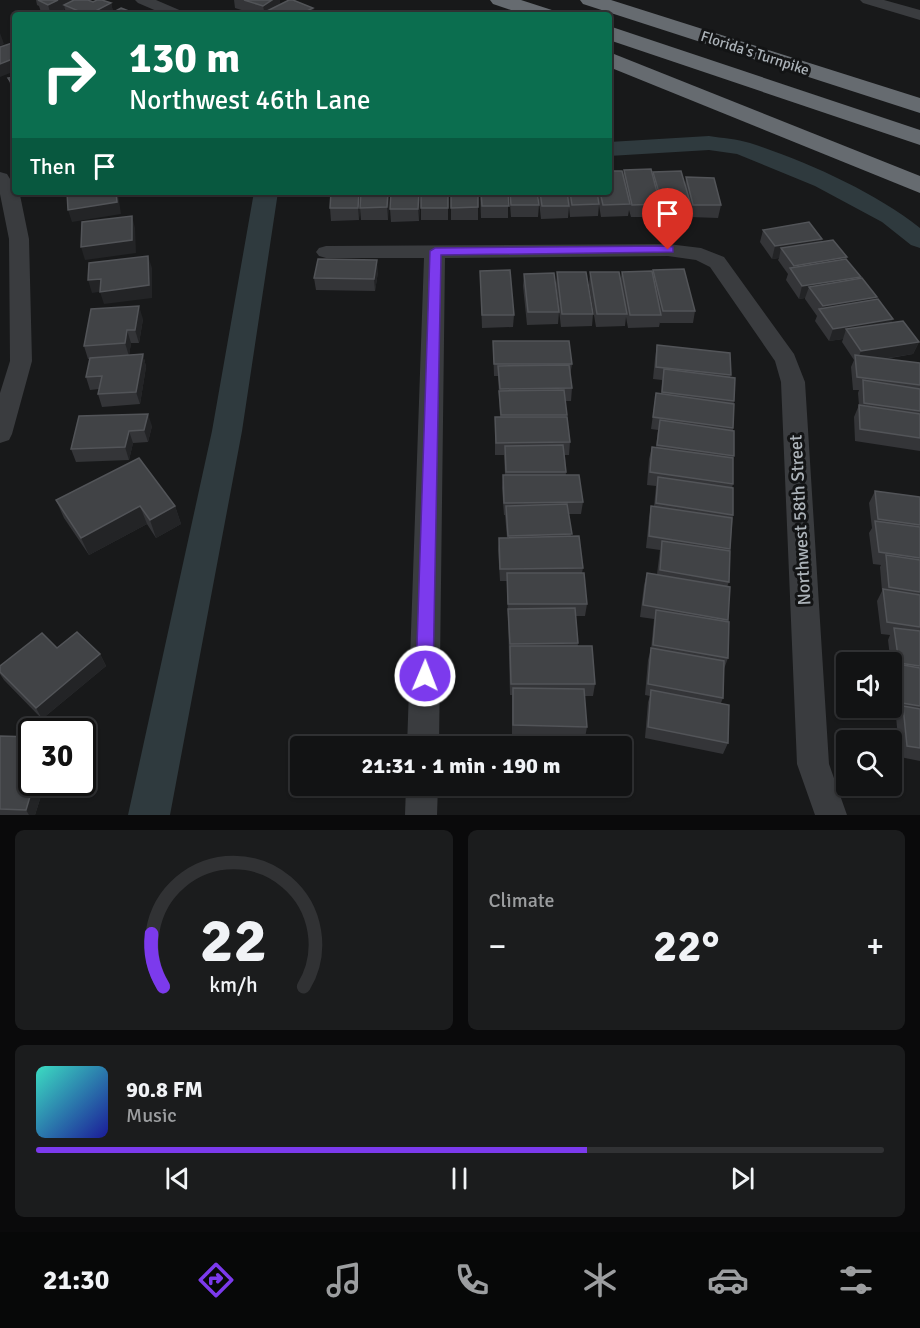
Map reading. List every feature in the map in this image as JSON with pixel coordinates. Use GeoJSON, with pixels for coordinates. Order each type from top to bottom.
{"type":"FeatureCollection","features":[{"type":"Feature","properties":{"kind":"highway","name":"Florida's Turnpike"},"geometry":{"type":"LineString","coordinates":[[590,0],[920,106]]}},
{"type":"Feature","properties":{"kind":"highway"},"geometry":{"type":"LineString","coordinates":[[514,6],[537,12]]}},
{"type":"Feature","properties":{"kind":"highway","name":"Florida's Turnpike"},"geometry":{"type":"LineString","coordinates":[[612,34],[920,138]]}},
{"type":"Feature","properties":{"kind":"highway"},"geometry":{"type":"LineString","coordinates":[[612,60],[920,185]]}},
{"type":"Feature","properties":{"kind":"street"},"geometry":{"type":"LineString","coordinates":[[143,0],[172,12]]}},
{"type":"Feature","properties":{"kind":"street"},"geometry":{"type":"LineString","coordinates":[[876,1],[920,15]]}},
{"type":"Feature","properties":{"kind":"street"},"geometry":{"type":"LineString","coordinates":[[0,178],[10,195],[19,239],[21,362],[0,434]]}},
{"type":"Feature","properties":{"kind":"street","name":"Northwest 58th Street"},"geometry":{"type":"LineString","coordinates":[[435,251],[668,250],[701,254],[717,262],[786,360],[793,382],[813,764],[831,815]]}},
{"type":"Feature","properties":{"kind":"street"},"geometry":{"type":"LineString","coordinates":[[326,252],[435,251],[423,736]]}},
{"type":"Feature","properties":{"kind":"street"},"geometry":{"type":"LineString","coordinates":[[421,815],[422,796]]}},
{"type":"Feature","properties":{"kind":"building"},"geometry":{"type":"Polygon","coordinates":[[[38,0],[58,0],[48,5],[38,0]]]}},
{"type":"Feature","properties":{"kind":"building"},"geometry":{"type":"Polygon","coordinates":[[[74,0],[93,2],[102,0],[111,3],[94,12],[81,12],[64,5],[74,0]]]}},
{"type":"Feature","properties":{"kind":"building"},"geometry":{"type":"Polygon","coordinates":[[[244,0],[272,0],[263,6],[244,0]]]}},
{"type":"Feature","properties":{"kind":"building"},"geometry":{"type":"Polygon","coordinates":[[[289,0],[313,8],[305,12],[267,11],[289,0]]]}},
{"type":"Feature","properties":{"kind":"building"},"geometry":{"type":"Polygon","coordinates":[[[121,8],[131,12],[114,12],[121,8]]]}},
{"type":"Feature","properties":{"kind":"building"},"geometry":{"type":"Polygon","coordinates":[[[12,43],[12,59],[0,64],[0,47],[12,43]]]}},
{"type":"Feature","properties":{"kind":"building"},"geometry":{"type":"Polygon","coordinates":[[[651,169],[660,204],[632,205],[624,170],[651,169]]]}},
{"type":"Feature","properties":{"kind":"building"},"geometry":{"type":"Polygon","coordinates":[[[612,171],[622,171],[630,204],[603,205],[601,195],[612,195],[612,171]]]}},
{"type":"Feature","properties":{"kind":"building"},"geometry":{"type":"Polygon","coordinates":[[[681,171],[690,202],[662,203],[653,172],[681,171]]]}},
{"type":"Feature","properties":{"kind":"building"},"geometry":{"type":"Polygon","coordinates":[[[686,177],[714,178],[721,205],[693,205],[686,177]]]}},
{"type":"Feature","properties":{"kind":"building"},"geometry":{"type":"Polygon","coordinates":[[[67,195],[116,195],[117,202],[68,210],[67,195]]]}},
{"type":"Feature","properties":{"kind":"building"},"geometry":{"type":"Polygon","coordinates":[[[331,195],[359,195],[358,208],[330,208],[331,195]]]}},
{"type":"Feature","properties":{"kind":"building"},"geometry":{"type":"Polygon","coordinates":[[[361,195],[388,195],[387,207],[360,208],[361,195]]]}},
{"type":"Feature","properties":{"kind":"building"},"geometry":{"type":"Polygon","coordinates":[[[391,195],[419,195],[418,209],[390,209],[391,195]]]}},
{"type":"Feature","properties":{"kind":"building"},"geometry":{"type":"Polygon","coordinates":[[[421,195],[448,195],[448,208],[421,208],[421,195]]]}},
{"type":"Feature","properties":{"kind":"building"},"geometry":{"type":"Polygon","coordinates":[[[451,195],[478,195],[478,207],[451,208],[451,195]]]}},
{"type":"Feature","properties":{"kind":"building"},"geometry":{"type":"Polygon","coordinates":[[[481,195],[508,195],[509,206],[482,206],[481,195]]]}},
{"type":"Feature","properties":{"kind":"building"},"geometry":{"type":"Polygon","coordinates":[[[510,195],[537,195],[539,205],[511,205],[510,195]]]}},
{"type":"Feature","properties":{"kind":"building"},"geometry":{"type":"Polygon","coordinates":[[[540,195],[567,195],[569,206],[542,206],[540,195]]]}},
{"type":"Feature","properties":{"kind":"building"},"geometry":{"type":"Polygon","coordinates":[[[570,195],[598,195],[599,204],[572,205],[570,195]]]}},
{"type":"Feature","properties":{"kind":"building"},"geometry":{"type":"Polygon","coordinates":[[[132,216],[132,240],[81,247],[82,222],[132,216]]]}},
{"type":"Feature","properties":{"kind":"building"},"geometry":{"type":"Polygon","coordinates":[[[809,222],[822,239],[775,246],[763,230],[809,222]]]}},
{"type":"Feature","properties":{"kind":"building"},"geometry":{"type":"Polygon","coordinates":[[[833,240],[847,257],[794,266],[781,248],[833,240]]]}},
{"type":"Feature","properties":{"kind":"building"},"geometry":{"type":"Polygon","coordinates":[[[148,256],[149,285],[100,292],[101,279],[88,280],[89,263],[148,256]]]}},
{"type":"Feature","properties":{"kind":"building"},"geometry":{"type":"Polygon","coordinates":[[[318,259],[377,260],[374,279],[314,278],[318,259]]]}},
{"type":"Feature","properties":{"kind":"building"},"geometry":{"type":"Polygon","coordinates":[[[846,259],[861,277],[802,286],[790,268],[846,259]]]}},
{"type":"Feature","properties":{"kind":"building"},"geometry":{"type":"Polygon","coordinates":[[[684,269],[695,311],[663,311],[653,270],[684,269]]]}},
{"type":"Feature","properties":{"kind":"building"},"geometry":{"type":"Polygon","coordinates":[[[510,270],[514,315],[482,315],[480,271],[510,270]]]}},
{"type":"Feature","properties":{"kind":"building"},"geometry":{"type":"Polygon","coordinates":[[[652,271],[661,315],[630,315],[622,272],[652,271]]]}},
{"type":"Feature","properties":{"kind":"building"},"geometry":{"type":"Polygon","coordinates":[[[557,272],[586,272],[593,314],[562,314],[557,272]]]}},
{"type":"Feature","properties":{"kind":"building"},"geometry":{"type":"Polygon","coordinates":[[[590,272],[619,272],[627,314],[597,314],[590,272]]]}},
{"type":"Feature","properties":{"kind":"building"},"geometry":{"type":"Polygon","coordinates":[[[554,273],[559,312],[528,312],[524,274],[554,273]]]}},
{"type":"Feature","properties":{"kind":"building"},"geometry":{"type":"Polygon","coordinates":[[[862,278],[877,297],[823,306],[809,287],[862,278]]]}},
{"type":"Feature","properties":{"kind":"building"},"geometry":{"type":"Polygon","coordinates":[[[878,299],[893,319],[833,329],[819,309],[878,299]]]}},
{"type":"Feature","properties":{"kind":"building"},"geometry":{"type":"Polygon","coordinates":[[[139,306],[135,330],[127,330],[125,343],[84,346],[91,309],[139,306]]]}},
{"type":"Feature","properties":{"kind":"building"},"geometry":{"type":"Polygon","coordinates":[[[903,321],[919,342],[861,351],[846,329],[903,321]]]}},
{"type":"Feature","properties":{"kind":"building"},"geometry":{"type":"Polygon","coordinates":[[[493,341],[569,341],[572,364],[494,364],[493,341]]]}},
{"type":"Feature","properties":{"kind":"building"},"geometry":{"type":"Polygon","coordinates":[[[657,345],[730,353],[731,375],[656,367],[657,345]]]}},
{"type":"Feature","properties":{"kind":"building"},"geometry":{"type":"Polygon","coordinates":[[[143,354],[136,392],[98,394],[102,376],[86,377],[90,358],[143,354]]]}},
{"type":"Feature","properties":{"kind":"building"},"geometry":{"type":"Polygon","coordinates":[[[855,355],[920,363],[920,385],[857,377],[855,355]]]}},
{"type":"Feature","properties":{"kind":"building"},"geometry":{"type":"Polygon","coordinates":[[[569,365],[572,388],[500,389],[498,366],[569,365]]]}},
{"type":"Feature","properties":{"kind":"building"},"geometry":{"type":"Polygon","coordinates":[[[664,369],[735,378],[734,401],[662,392],[664,369]]]}},
{"type":"Feature","properties":{"kind":"building"},"geometry":{"type":"Polygon","coordinates":[[[863,380],[920,389],[920,411],[864,403],[863,380]]]}},
{"type":"Feature","properties":{"kind":"building"},"geometry":{"type":"Polygon","coordinates":[[[564,390],[567,415],[501,415],[499,391],[564,390]]]}},
{"type":"Feature","properties":{"kind":"building"},"geometry":{"type":"Polygon","coordinates":[[[656,393],[734,404],[733,428],[653,417],[656,393]]]}},
{"type":"Feature","properties":{"kind":"building"},"geometry":{"type":"Polygon","coordinates":[[[859,405],[920,414],[920,438],[860,429],[859,405]]]}},
{"type":"Feature","properties":{"kind":"building"},"geometry":{"type":"Polygon","coordinates":[[[148,414],[144,430],[129,431],[125,447],[71,449],[79,416],[148,414]]]}},
{"type":"Feature","properties":{"kind":"building"},"geometry":{"type":"Polygon","coordinates":[[[495,417],[567,417],[570,442],[496,443],[495,417]]]}},
{"type":"Feature","properties":{"kind":"building"},"geometry":{"type":"Polygon","coordinates":[[[660,420],[734,431],[734,456],[657,445],[660,420]]]}},
{"type":"Feature","properties":{"kind":"building"},"geometry":{"type":"Polygon","coordinates":[[[563,445],[566,472],[506,472],[505,446],[563,445]]]}},
{"type":"Feature","properties":{"kind":"building"},"geometry":{"type":"Polygon","coordinates":[[[652,447],[733,458],[733,484],[650,472],[652,447]]]}},
{"type":"Feature","properties":{"kind":"building"},"geometry":{"type":"Polygon","coordinates":[[[139,458],[175,506],[150,520],[140,506],[81,538],[56,500],[139,458]]]}},
{"type":"Feature","properties":{"kind":"building"},"geometry":{"type":"Polygon","coordinates":[[[503,475],[579,475],[583,502],[504,503],[503,475]]]}},
{"type":"Feature","properties":{"kind":"building"},"geometry":{"type":"Polygon","coordinates":[[[658,477],[733,488],[733,515],[656,503],[658,477]]]}},
{"type":"Feature","properties":{"kind":"building"},"geometry":{"type":"Polygon","coordinates":[[[875,491],[920,497],[920,525],[878,519],[875,491]]]}},
{"type":"Feature","properties":{"kind":"building"},"geometry":{"type":"Polygon","coordinates":[[[567,504],[572,534],[508,536],[506,506],[567,504]]]}},
{"type":"Feature","properties":{"kind":"building"},"geometry":{"type":"Polygon","coordinates":[[[651,506],[732,518],[730,549],[649,536],[651,506]]]}},
{"type":"Feature","properties":{"kind":"building"},"geometry":{"type":"Polygon","coordinates":[[[875,521],[920,527],[920,558],[879,552],[875,521]]]}},
{"type":"Feature","properties":{"kind":"building"},"geometry":{"type":"Polygon","coordinates":[[[579,536],[583,568],[500,569],[499,538],[579,536]]]}},
{"type":"Feature","properties":{"kind":"building"},"geometry":{"type":"Polygon","coordinates":[[[662,541],[730,551],[729,582],[660,570],[662,541]]]}},
{"type":"Feature","properties":{"kind":"building"},"geometry":{"type":"Polygon","coordinates":[[[886,555],[920,560],[920,592],[889,587],[886,555]]]}},
{"type":"Feature","properties":{"kind":"building"},"geometry":{"type":"Polygon","coordinates":[[[507,573],[584,573],[587,604],[508,604],[507,573]]]}},
{"type":"Feature","properties":{"kind":"building"},"geometry":{"type":"Polygon","coordinates":[[[647,573],[730,587],[728,620],[643,605],[647,573]]]}},
{"type":"Feature","properties":{"kind":"building"},"geometry":{"type":"Polygon","coordinates":[[[883,589],[920,595],[920,627],[887,622],[883,589]]]}},
{"type":"Feature","properties":{"kind":"building"},"geometry":{"type":"Polygon","coordinates":[[[575,608],[578,643],[510,644],[508,609],[575,608]]]}},
{"type":"Feature","properties":{"kind":"building"},"geometry":{"type":"Polygon","coordinates":[[[656,610],[729,622],[728,658],[653,645],[656,610]]]}},
{"type":"Feature","properties":{"kind":"building"},"geometry":{"type":"Polygon","coordinates":[[[894,628],[920,631],[920,666],[902,663],[902,652],[897,652],[894,628]]]}},
{"type":"Feature","properties":{"kind":"building"},"geometry":{"type":"Polygon","coordinates":[[[77,632],[100,654],[36,708],[0,672],[0,666],[42,633],[57,648],[77,632]]]}},
{"type":"Feature","properties":{"kind":"building"},"geometry":{"type":"Polygon","coordinates":[[[510,646],[592,646],[595,684],[511,684],[510,646]]]}},
{"type":"Feature","properties":{"kind":"building"},"geometry":{"type":"Polygon","coordinates":[[[651,648],[724,661],[723,698],[648,684],[651,648]]]}},
{"type":"Feature","properties":{"kind":"building"},"geometry":{"type":"Polygon","coordinates":[[[902,665],[920,668],[920,706],[902,703],[902,665]]]}},
{"type":"Feature","properties":{"kind":"building"},"geometry":{"type":"Polygon","coordinates":[[[513,688],[584,689],[587,727],[513,725],[513,688]]]}},
{"type":"Feature","properties":{"kind":"building"},"geometry":{"type":"Polygon","coordinates":[[[651,690],[729,705],[728,743],[648,727],[651,690]]]}},
{"type":"Feature","properties":{"kind":"building"},"geometry":{"type":"Polygon","coordinates":[[[903,706],[920,709],[920,748],[907,746],[903,706]]]}},
{"type":"Feature","properties":{"kind":"building"},"geometry":{"type":"Polygon","coordinates":[[[0,736],[18,737],[18,796],[30,796],[26,810],[0,809],[0,736]]]}},
{"type":"Feature","properties":{"kind":"waterway"},"geometry":{"type":"LineString","coordinates":[[612,149],[709,143],[742,148],[823,181],[891,217],[920,240]]}},
{"type":"Feature","properties":{"kind":"waterway"},"geometry":{"type":"LineString","coordinates":[[149,815],[227,431],[266,195]]}},
{"type":"Feature","properties":{"kind":"route"},"geometry":{"type":"LineString","coordinates":[[425,676],[435,251],[668,250]]}}]}
